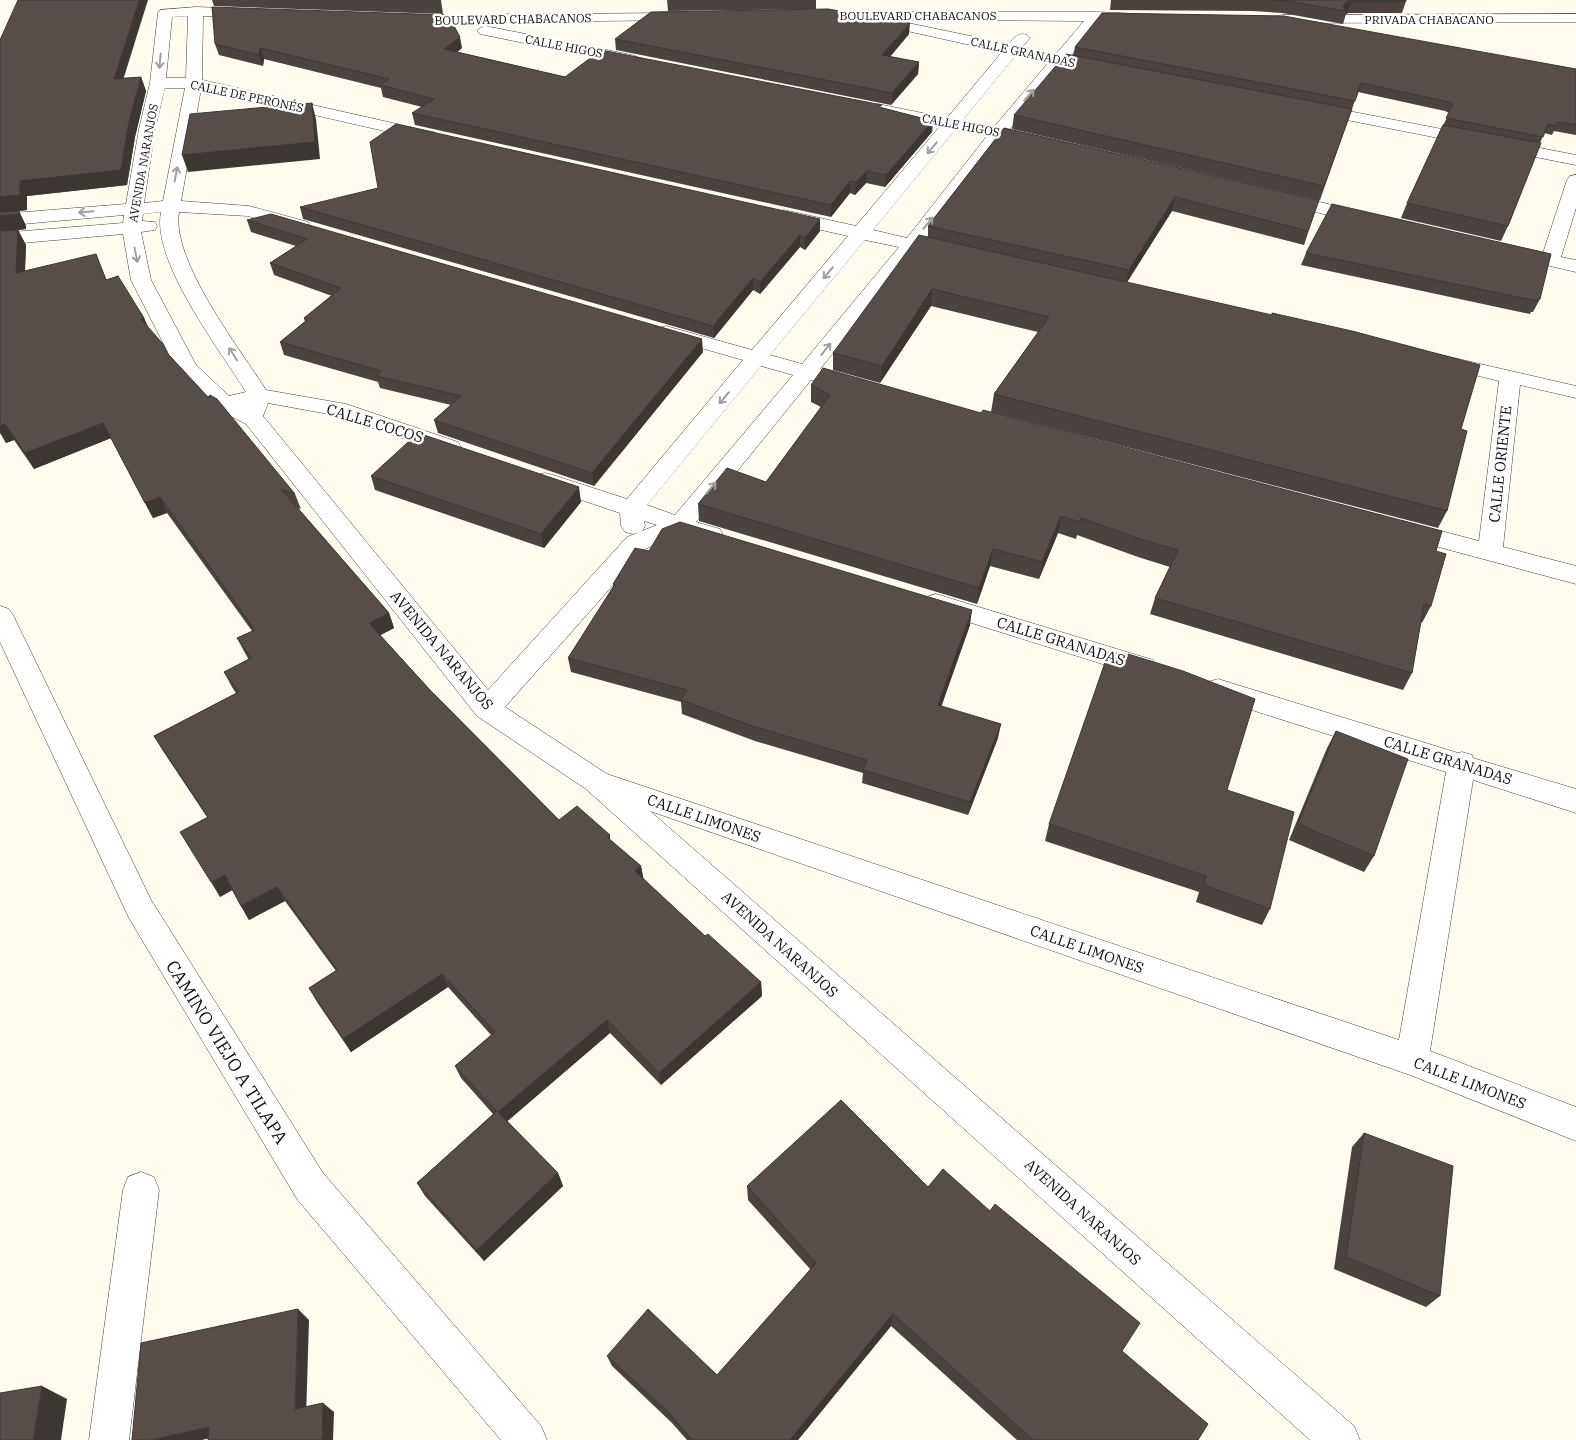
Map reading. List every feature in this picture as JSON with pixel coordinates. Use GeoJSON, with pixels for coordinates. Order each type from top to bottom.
{"type":"FeatureCollection","features":[{"type":"Feature","properties":{"kind":"street","name":"AVENIDA NARANJOS"},"geometry":{"type":"LineString","coordinates":[[256,407],[225,404],[187,368],[141,280],[131,229],[147,129],[158,84],[165,13],[186,4],[194,83],[169,214],[172,244],[187,283],[256,407],[487,709],[596,781],[1340,1440]]}},
{"type":"Feature","properties":{"kind":"street"},"geometry":{"type":"LineString","coordinates":[[186,4],[264,13]]}},
{"type":"Feature","properties":{"kind":"street","name":"CALLE GRANADAS"},"geometry":{"type":"LineString","coordinates":[[854,15],[1088,66]]}},
{"type":"Feature","properties":{"kind":"street"},"geometry":{"type":"LineString","coordinates":[[636,543],[631,509],[862,233],[1040,15]]}},
{"type":"Feature","properties":{"kind":"street","name":"BOULEVARD CHABACANOS"},"geometry":{"type":"LineString","coordinates":[[805,16],[1040,15],[1155,17]]}},
{"type":"Feature","properties":{"kind":"street"},"geometry":{"type":"LineString","coordinates":[[487,709],[636,543],[680,525],[807,373],[912,244],[998,133],[1096,16]]}},
{"type":"Feature","properties":{"kind":"street","name":"BOULEVARD CHABACANOS"},"geometry":{"type":"LineString","coordinates":[[401,18],[430,20],[696,17]]}},
{"type":"Feature","properties":{"kind":"street","name":"PRIVADA CHABACANO"},"geometry":{"type":"LineString","coordinates":[[1359,33],[1274,19],[1576,18]]}},
{"type":"Feature","properties":{"kind":"street","name":"CALLE HIGOS"},"geometry":{"type":"LineString","coordinates":[[430,20],[652,64]]}},
{"type":"Feature","properties":{"kind":"street","name":"CALLE DE PERONÉS"},"geometry":{"type":"LineString","coordinates":[[158,84],[194,83],[446,140]]}},
{"type":"Feature","properties":{"kind":"street","name":"CALLE HIGOS"},"geometry":{"type":"LineString","coordinates":[[865,106],[1056,146]]}},
{"type":"Feature","properties":{"kind":"street"},"geometry":{"type":"LineString","coordinates":[[1294,106],[1576,160]]}},
{"type":"Feature","properties":{"kind":"street"},"geometry":{"type":"LineString","coordinates":[[1550,260],[1576,180]]}},
{"type":"Feature","properties":{"kind":"street"},"geometry":{"type":"LineString","coordinates":[[1259,193],[1385,222]]}},
{"type":"Feature","properties":{"kind":"street"},"geometry":{"type":"LineString","coordinates":[[0,220],[134,208],[169,214],[249,211],[316,230]]}},
{"type":"Feature","properties":{"kind":"street"},"geometry":{"type":"LineString","coordinates":[[765,211],[970,257]]}},
{"type":"Feature","properties":{"kind":"street"},"geometry":{"type":"LineString","coordinates":[[0,239],[131,229],[169,214]]}},
{"type":"Feature","properties":{"kind":"street"},"geometry":{"type":"LineString","coordinates":[[1501,249],[1576,266]]}},
{"type":"Feature","properties":{"kind":"street"},"geometry":{"type":"LineString","coordinates":[[652,328],[807,373],[875,390]]}},
{"type":"Feature","properties":{"kind":"street"},"geometry":{"type":"LineString","coordinates":[[1423,357],[1576,392]]}},
{"type":"Feature","properties":{"kind":"street","name":"CALLE ORIENTE"},"geometry":{"type":"LineString","coordinates":[[1490,552],[1510,377]]}},
{"type":"Feature","properties":{"kind":"street","name":"CALLE COCOS"},"geometry":{"type":"LineString","coordinates":[[256,407],[338,409],[470,454]]}},
{"type":"Feature","properties":{"kind":"street"},"geometry":{"type":"LineString","coordinates":[[527,474],[737,543]]}},
{"type":"Feature","properties":{"kind":"street"},"geometry":{"type":"LineString","coordinates":[[1386,524],[1576,576]]}},
{"type":"Feature","properties":{"kind":"street","name":"CALLE GRANADAS"},"geometry":{"type":"LineString","coordinates":[[909,595],[1166,673]]}},
{"type":"Feature","properties":{"kind":"street","name":"CAMINO VIEJO A TILAPA"},"geometry":{"type":"LineString","coordinates":[[0,615],[140,909],[310,1186],[528,1440]]}},
{"type":"Feature","properties":{"kind":"street","name":"CALLE GRANADAS"},"geometry":{"type":"LineString","coordinates":[[1195,682],[1576,800]]}},
{"type":"Feature","properties":{"kind":"street"},"geometry":{"type":"LineString","coordinates":[[1412,1060],[1462,764]]}},
{"type":"Feature","properties":{"kind":"street","name":"CALLE LIMONES"},"geometry":{"type":"LineString","coordinates":[[596,781],[1412,1060],[1576,1124]]}},
{"type":"Feature","properties":{"kind":"street"},"geometry":{"type":"LineString","coordinates":[[109,1440],[141,1190]]}},
{"type":"Feature","properties":{"kind":"building"},"geometry":{"type":"Polygon","coordinates":[[[18,0],[139,0],[114,79],[141,77],[129,122],[121,170],[20,181],[20,195],[0,197],[0,40],[18,0]]]}},
{"type":"Feature","properties":{"kind":"building"},"geometry":{"type":"Polygon","coordinates":[[[1274,0],[1406,1],[1346,2],[1343,6],[1346,11],[1274,0]]]}},
{"type":"Feature","properties":{"kind":"building"},"geometry":{"type":"Polygon","coordinates":[[[212,7],[448,15],[460,37],[444,49],[565,77],[601,50],[882,105],[879,107],[933,121],[886,175],[867,171],[856,182],[850,181],[831,205],[412,113],[434,99],[380,85],[389,79],[260,48],[259,55],[215,44],[212,7]]]}},
{"type":"Feature","properties":{"kind":"building"},"geometry":{"type":"Polygon","coordinates":[[[828,9],[910,23],[882,55],[919,62],[892,93],[615,39],[651,12],[828,9]]]}},
{"type":"Feature","properties":{"kind":"building"},"geometry":{"type":"Polygon","coordinates":[[[1102,13],[1284,16],[1576,69],[1576,125],[1558,122],[1556,126],[1548,124],[1543,137],[1446,118],[1453,104],[1449,102],[1361,83],[1355,101],[1075,47],[1102,13]]]}},
{"type":"Feature","properties":{"kind":"building"},"geometry":{"type":"Polygon","coordinates":[[[1066,54],[1352,109],[1324,186],[1014,115],[1066,54]]]}},
{"type":"Feature","properties":{"kind":"building"},"geometry":{"type":"Polygon","coordinates":[[[312,103],[315,142],[182,155],[190,114],[312,103]]]}},
{"type":"Feature","properties":{"kind":"building"},"geometry":{"type":"Polygon","coordinates":[[[396,124],[820,219],[805,238],[800,235],[760,282],[753,278],[713,326],[300,207],[378,188],[370,142],[396,124]]]}},
{"type":"Feature","properties":{"kind":"building"},"geometry":{"type":"Polygon","coordinates":[[[1443,125],[1541,143],[1508,226],[1407,203],[1443,125]]]}},
{"type":"Feature","properties":{"kind":"building"},"geometry":{"type":"Polygon","coordinates":[[[1004,128],[1319,200],[1308,231],[1175,197],[1129,270],[928,226],[1004,128]]]}},
{"type":"Feature","properties":{"kind":"building"},"geometry":{"type":"Polygon","coordinates":[[[1332,204],[1551,254],[1540,299],[1537,299],[1537,301],[1306,253],[1332,204]]]}},
{"type":"Feature","properties":{"kind":"building"},"geometry":{"type":"Polygon","coordinates":[[[19,211],[19,214],[0,216],[0,212],[19,211]]]}},
{"type":"Feature","properties":{"kind":"building"},"geometry":{"type":"Polygon","coordinates":[[[271,214],[702,339],[592,473],[434,420],[461,396],[377,376],[381,371],[280,342],[307,320],[304,318],[341,288],[270,263],[307,239],[247,220],[271,214]]]}},
{"type":"Feature","properties":{"kind":"building"},"geometry":{"type":"Polygon","coordinates":[[[18,230],[16,273],[96,254],[106,280],[118,276],[144,318],[141,319],[163,344],[168,354],[208,397],[210,395],[217,399],[295,494],[281,489],[389,613],[369,623],[430,690],[559,820],[577,806],[610,835],[607,837],[641,866],[635,871],[705,936],[708,934],[761,982],[659,1073],[607,1020],[498,1112],[455,1066],[495,1032],[442,974],[343,1039],[309,988],[337,970],[277,887],[241,906],[225,875],[211,882],[180,832],[208,817],[154,736],[239,692],[224,672],[251,658],[237,638],[255,630],[160,497],[145,503],[103,423],[25,453],[5,424],[0,426],[0,231],[18,230]]]}},
{"type":"Feature","properties":{"kind":"building"},"geometry":{"type":"Polygon","coordinates":[[[919,235],[1272,315],[1272,313],[1352,331],[1480,365],[1461,429],[1467,431],[1447,511],[994,394],[1049,317],[932,289],[882,366],[833,353],[919,235]]]}},
{"type":"Feature","properties":{"kind":"building"},"geometry":{"type":"Polygon","coordinates":[[[823,368],[981,413],[983,410],[1442,531],[1436,551],[1446,554],[1431,606],[1424,604],[1412,673],[1155,598],[1178,550],[1081,518],[1080,522],[1061,516],[1042,562],[993,549],[979,588],[698,504],[727,468],[766,482],[830,395],[811,385],[823,368]]]}},
{"type":"Feature","properties":{"kind":"building"},"geometry":{"type":"Polygon","coordinates":[[[418,433],[579,487],[541,534],[371,476],[418,433]]]}},
{"type":"Feature","properties":{"kind":"building"},"geometry":{"type":"Polygon","coordinates":[[[680,522],[972,610],[938,705],[1001,724],[970,802],[863,770],[867,760],[755,727],[681,700],[687,690],[568,658],[615,584],[613,584],[635,548],[649,551],[662,529],[680,522]]]}},
{"type":"Feature","properties":{"kind":"building"},"geometry":{"type":"Polygon","coordinates":[[[1109,651],[1127,656],[1128,654],[1183,671],[1255,699],[1227,790],[1294,812],[1270,909],[1204,885],[1206,876],[1049,824],[1109,651]]]}},
{"type":"Feature","properties":{"kind":"building"},"geometry":{"type":"Polygon","coordinates":[[[1336,731],[1408,759],[1374,856],[1298,824],[1336,731]]]}},
{"type":"Feature","properties":{"kind":"building"},"geometry":{"type":"Polygon","coordinates":[[[841,1100],[928,1187],[943,1169],[990,1211],[995,1204],[1140,1323],[1122,1351],[1208,1424],[1198,1440],[1033,1440],[893,1314],[790,1440],[692,1440],[669,1413],[607,1356],[648,1309],[717,1375],[816,1263],[747,1186],[841,1100]]]}},
{"type":"Feature","properties":{"kind":"building"},"geometry":{"type":"Polygon","coordinates":[[[497,1111],[558,1173],[477,1250],[417,1183],[497,1111]]]}},
{"type":"Feature","properties":{"kind":"building"},"geometry":{"type":"Polygon","coordinates":[[[1364,1133],[1453,1166],[1440,1296],[1346,1257],[1364,1133]]]}},
{"type":"Feature","properties":{"kind":"building"},"geometry":{"type":"Polygon","coordinates":[[[298,1309],[295,1409],[323,1403],[322,1440],[208,1440],[209,1427],[151,1440],[132,1440],[141,1343],[298,1309]]]}},
{"type":"Feature","properties":{"kind":"building"},"geometry":{"type":"Polygon","coordinates":[[[42,1386],[33,1440],[0,1440],[0,1393],[42,1386]]]}}]}
